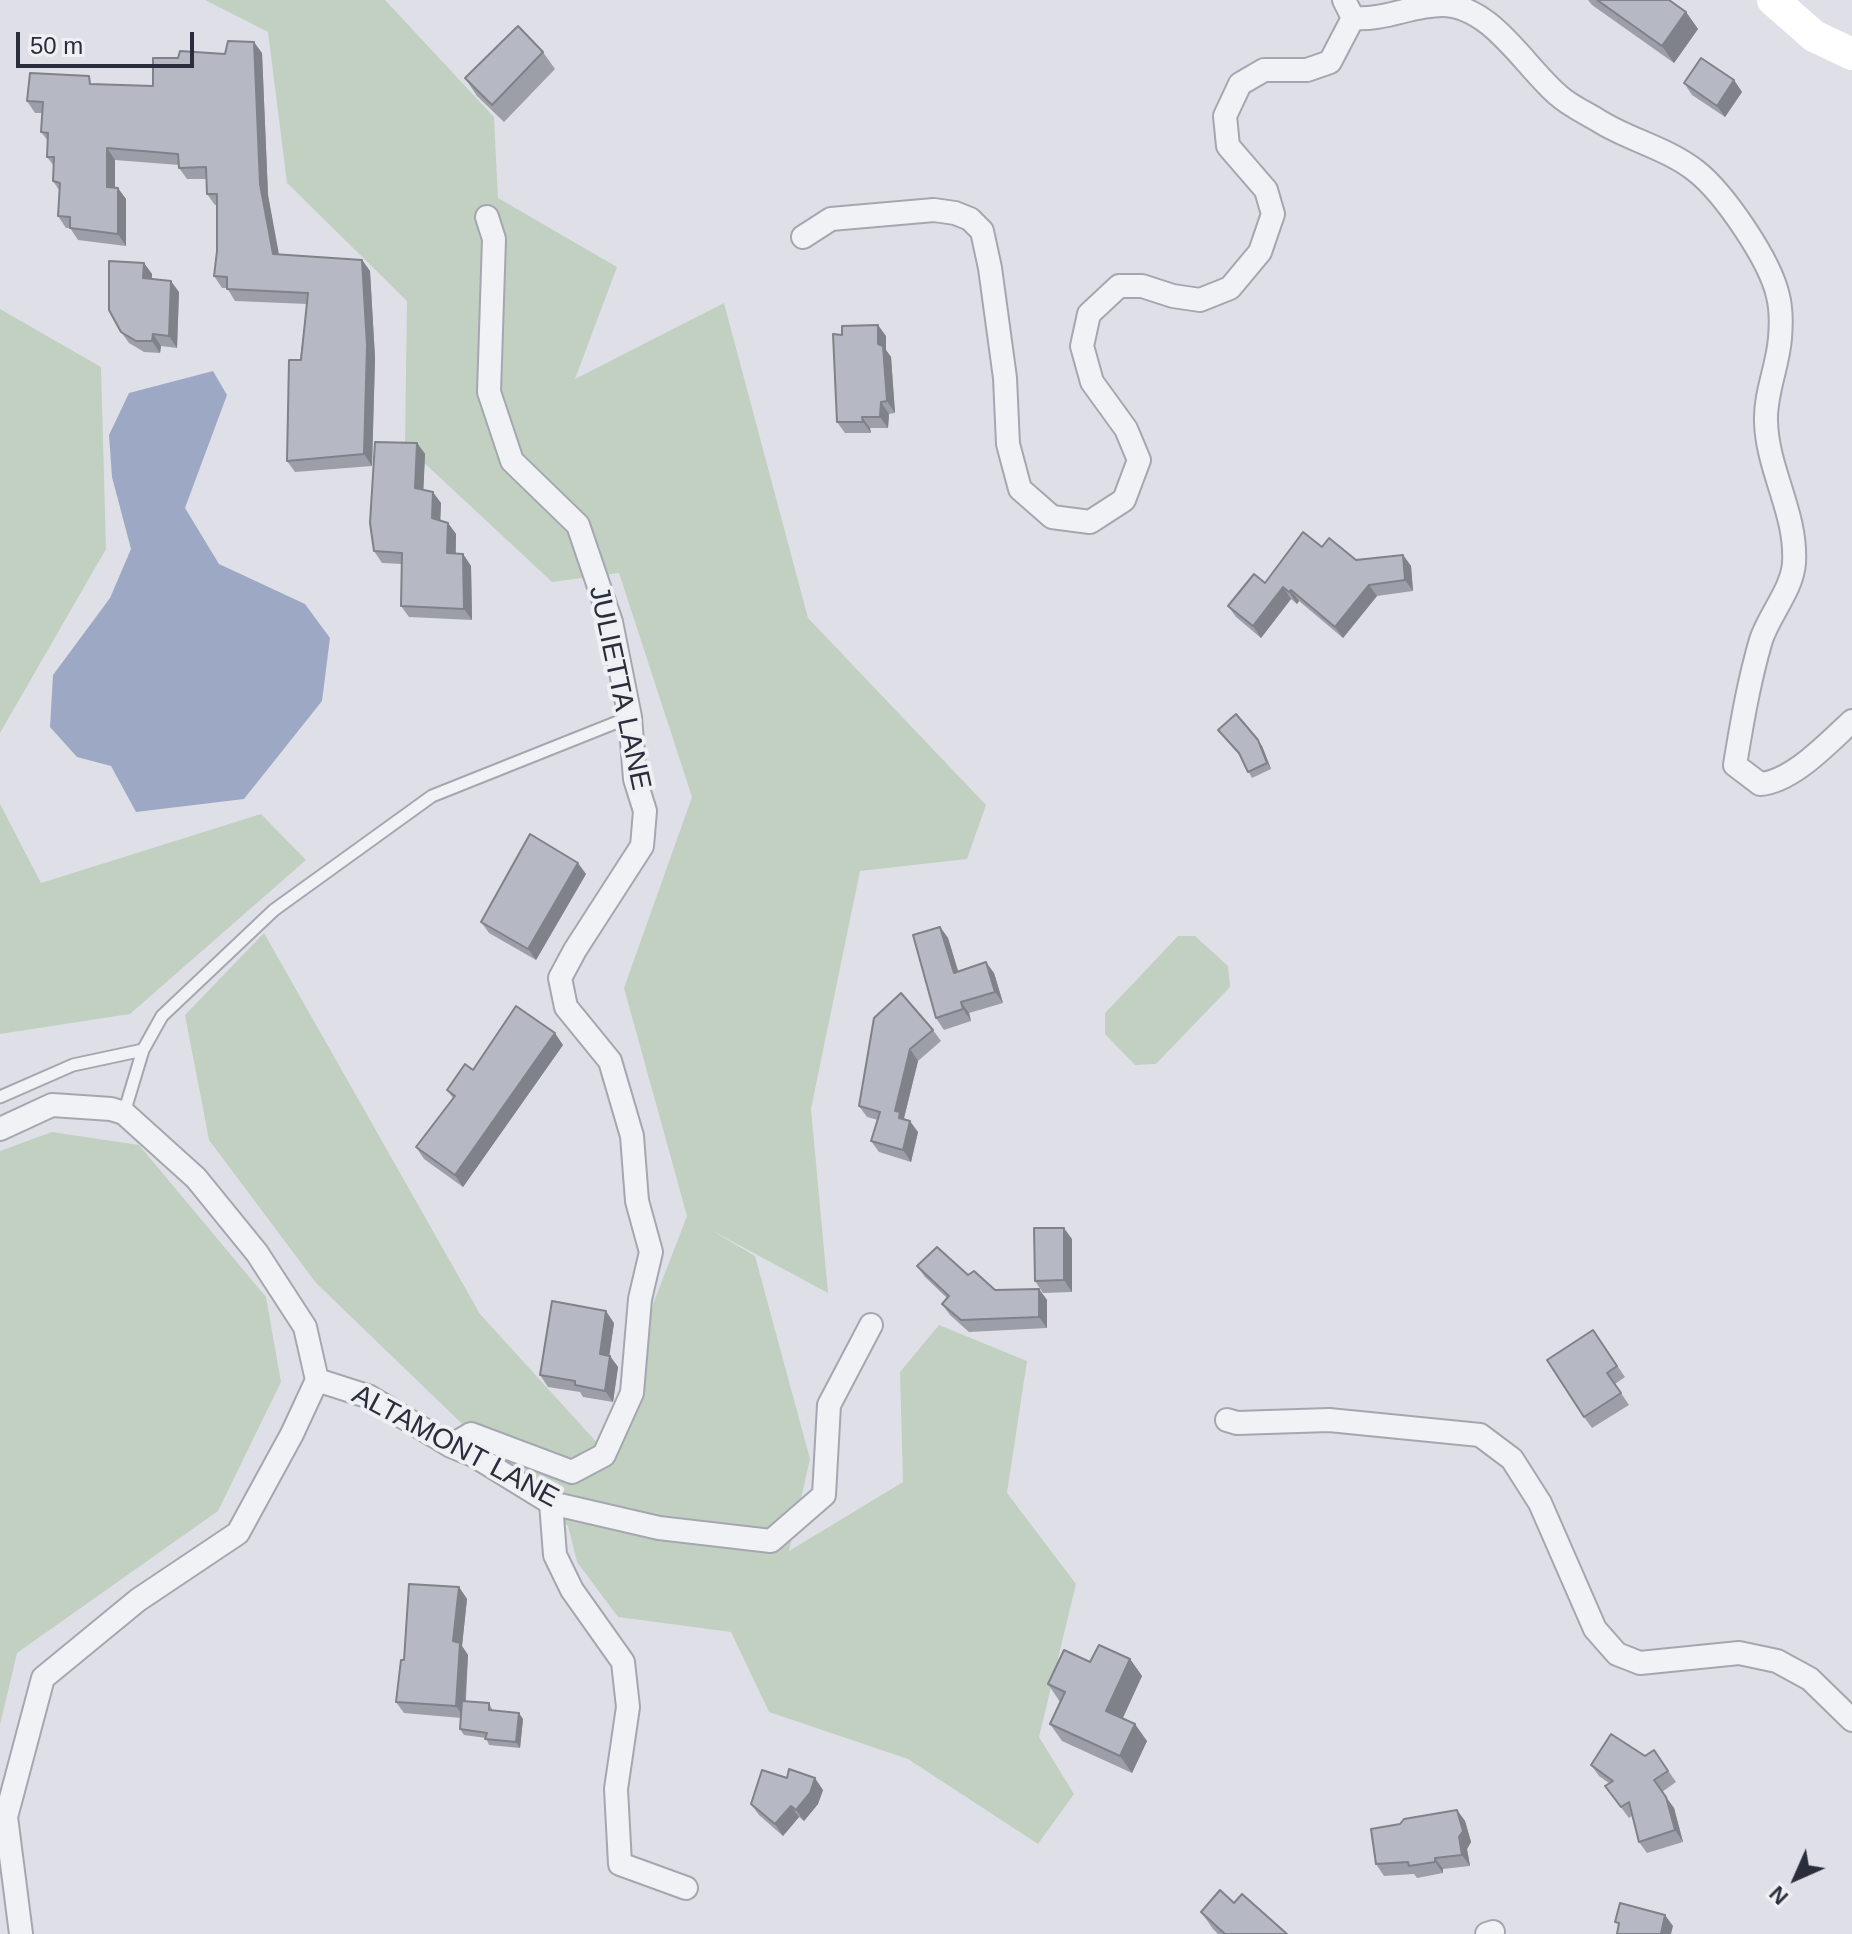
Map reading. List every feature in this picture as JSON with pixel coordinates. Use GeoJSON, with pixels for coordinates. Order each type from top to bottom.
{"type":"FeatureCollection","features":[{"type":"Feature","properties":{"kind":"street"},"geometry":{"type":"LineString","coordinates":[[1773,0],[1814,36],[1852,54]]}},
{"type":"Feature","properties":{"kind":"street"},"geometry":{"type":"LineString","coordinates":[[803,237],[831,219],[934,210],[970,219],[982,231],[990,268],[1005,378],[1008,444],[1020,489],[1052,517],[1090,522],[1124,500],[1139,460],[1126,429],[1092,382],[1082,346],[1089,314],[1119,286],[1142,286],[1173,296],[1200,300],[1230,288],[1260,252],[1273,214],[1266,190],[1228,146],[1225,116],[1240,84],[1264,70],[1307,70],[1330,62],[1348,9],[1370,20],[1402,11],[1444,5],[1481,16],[1559,96],[1612,129],[1639,139],[1696,170],[1729,207],[1761,256],[1778,296],[1780,339],[1770,382],[1766,422],[1775,470],[1794,530],[1794,567],[1762,637],[1746,695],[1735,765],[1760,784],[1775,783],[1817,753],[1852,721]]}},
{"type":"Feature","properties":{"kind":"street","name":"JULIETTA LANE"},"geometry":{"type":"LineString","coordinates":[[451,1446],[471,1434],[572,1472],[604,1455],[632,1393],[640,1299],[651,1252],[637,1201],[632,1136],[610,1061],[566,1007],[560,978],[642,846],[645,811],[635,779],[630,717],[611,622],[578,525],[512,461],[489,392],[494,239],[487,217]]}},
{"type":"Feature","properties":{"kind":"street"},"geometry":{"type":"LineString","coordinates":[[0,1129],[52,1105],[111,1109],[124,1113],[196,1178],[257,1253],[305,1327],[317,1380],[292,1434],[238,1533],[138,1600],[43,1678],[6,1817],[21,1934]]}},
{"type":"Feature","properties":{"kind":"street","name":"ALTAMONT LANE"},"geometry":{"type":"LineString","coordinates":[[317,1380],[370,1397],[551,1503],[659,1528],[771,1541],[824,1495],[829,1405],[871,1325]]}},
{"type":"Feature","properties":{"kind":"street"},"geometry":{"type":"LineString","coordinates":[[1227,1420],[1237,1423],[1329,1420],[1480,1435],[1512,1459],[1540,1503],[1595,1629],[1617,1654],[1640,1663],[1739,1653],[1777,1661],[1810,1679],[1852,1720]]}},
{"type":"Feature","properties":{"kind":"street"},"geometry":{"type":"LineString","coordinates":[[551,1503],[555,1555],[572,1590],[623,1662],[628,1707],[616,1789],[620,1864],[686,1888]]}},
{"type":"Feature","properties":{"kind":"lane"},"geometry":{"type":"LineString","coordinates":[[124,1113],[143,1050],[162,1016],[274,910],[432,796],[630,717]]}},
{"type":"Feature","properties":{"kind":"lane"},"geometry":{"type":"LineString","coordinates":[[0,1097],[73,1065],[143,1050]]}},
{"type":"Feature","properties":{"kind":"green space"},"geometry":{"type":"Polygon","coordinates":[[[205,0],[385,0],[494,117],[498,198],[617,267],[575,379],[724,303],[808,618],[986,805],[967,859],[860,871],[811,1109],[828,1293],[711,1230],[755,1256],[810,1459],[789,1551],[903,1482],[900,1372],[939,1325],[1027,1361],[1007,1493],[1076,1584],[1039,1737],[1074,1794],[1038,1844],[908,1759],[769,1712],[731,1632],[618,1617],[577,1562],[568,1526],[316,1283],[209,1140],[185,1015],[264,933],[480,1314],[611,1458],[653,1304],[687,1216],[624,988],[692,797],[619,573],[552,582],[405,445],[407,301],[287,183],[268,32],[205,0]]]}},
{"type":"Feature","properties":{"kind":"green space"},"geometry":{"type":"Polygon","coordinates":[[[0,309],[101,367],[106,549],[0,733],[0,309]]]}},
{"type":"Feature","properties":{"kind":"green space"},"geometry":{"type":"Polygon","coordinates":[[[0,804],[41,883],[261,814],[306,860],[130,1014],[0,1034],[0,804]]]}},
{"type":"Feature","properties":{"kind":"green space"},"geometry":{"type":"Polygon","coordinates":[[[1178,936],[1195,936],[1228,966],[1230,987],[1156,1064],[1135,1065],[1105,1034],[1105,1013],[1178,936]]]}},
{"type":"Feature","properties":{"kind":"green space"},"geometry":{"type":"Polygon","coordinates":[[[52,1132],[139,1145],[266,1297],[281,1382],[218,1511],[17,1653],[0,1725],[0,1151],[52,1132]]]}},
{"type":"Feature","properties":{"kind":"water"},"geometry":{"type":"Polygon","coordinates":[[[213,371],[227,395],[185,508],[219,564],[305,604],[330,638],[322,701],[244,799],[136,812],[111,766],[77,757],[50,727],[53,675],[110,598],[131,549],[112,477],[109,435],[129,393],[213,371]]]}},
{"type":"Feature","properties":{"kind":"building"},"geometry":{"type":"Polygon","coordinates":[[[1597,0],[1669,0],[1686,12],[1662,46],[1597,0]]]}},
{"type":"Feature","properties":{"kind":"building"},"geometry":{"type":"Polygon","coordinates":[[[518,26],[543,52],[492,105],[465,78],[518,26]]]}},
{"type":"Feature","properties":{"kind":"building"},"geometry":{"type":"Polygon","coordinates":[[[228,41],[254,42],[260,184],[273,254],[362,260],[367,346],[364,454],[287,461],[289,360],[301,360],[308,293],[227,289],[227,277],[214,276],[217,194],[207,194],[206,167],[179,168],[178,154],[107,148],[107,187],[118,188],[118,234],[70,228],[70,217],[58,216],[60,183],[53,181],[54,157],[47,157],[48,133],[41,132],[43,102],[27,101],[30,73],[89,76],[90,84],[153,86],[153,58],[178,58],[180,51],[225,54],[228,41]]]}},
{"type":"Feature","properties":{"kind":"building"},"geometry":{"type":"Polygon","coordinates":[[[1701,58],[1734,80],[1717,106],[1684,83],[1701,58]]]}},
{"type":"Feature","properties":{"kind":"building"},"geometry":{"type":"Polygon","coordinates":[[[109,261],[144,263],[143,278],[171,281],[169,336],[153,334],[152,341],[136,341],[121,332],[109,310],[109,261]]]}},
{"type":"Feature","properties":{"kind":"building"},"geometry":{"type":"Polygon","coordinates":[[[878,325],[878,344],[883,346],[887,401],[881,402],[880,417],[862,417],[863,422],[837,422],[833,334],[842,335],[842,326],[878,325]]]}},
{"type":"Feature","properties":{"kind":"building"},"geometry":{"type":"Polygon","coordinates":[[[375,442],[417,443],[415,488],[433,492],[432,518],[448,523],[447,553],[463,554],[464,609],[401,606],[402,553],[374,551],[370,523],[375,442]]]}},
{"type":"Feature","properties":{"kind":"building"},"geometry":{"type":"Polygon","coordinates":[[[1303,532],[1322,547],[1329,538],[1356,560],[1403,555],[1405,580],[1369,585],[1335,627],[1291,590],[1289,592],[1283,587],[1253,626],[1228,606],[1254,574],[1265,583],[1303,532]]]}},
{"type":"Feature","properties":{"kind":"building"},"geometry":{"type":"Polygon","coordinates":[[[1236,714],[1258,740],[1267,763],[1248,772],[1239,753],[1218,730],[1236,714]]]}},
{"type":"Feature","properties":{"kind":"building"},"geometry":{"type":"Polygon","coordinates":[[[530,834],[578,863],[528,949],[481,922],[530,834]]]}},
{"type":"Feature","properties":{"kind":"building"},"geometry":{"type":"Polygon","coordinates":[[[940,927],[954,973],[986,962],[995,992],[961,1002],[963,1009],[936,1018],[913,935],[940,927]]]}},
{"type":"Feature","properties":{"kind":"building"},"geometry":{"type":"Polygon","coordinates":[[[901,993],[933,1030],[910,1049],[895,1111],[900,1112],[899,1118],[910,1121],[903,1150],[871,1141],[880,1112],[859,1106],[874,1018],[901,993]]]}},
{"type":"Feature","properties":{"kind":"building"},"geometry":{"type":"Polygon","coordinates":[[[516,1006],[555,1033],[455,1175],[416,1147],[455,1096],[447,1090],[465,1064],[473,1070],[516,1006]]]}},
{"type":"Feature","properties":{"kind":"building"},"geometry":{"type":"Polygon","coordinates":[[[1034,1228],[1064,1228],[1064,1280],[1035,1281],[1034,1228]]]}},
{"type":"Feature","properties":{"kind":"building"},"geometry":{"type":"Polygon","coordinates":[[[937,1247],[968,1275],[974,1271],[995,1290],[1039,1289],[1039,1317],[961,1320],[942,1304],[949,1296],[917,1266],[937,1247]]]}},
{"type":"Feature","properties":{"kind":"building"},"geometry":{"type":"Polygon","coordinates":[[[552,1301],[606,1311],[600,1354],[610,1356],[605,1391],[575,1385],[575,1381],[540,1375],[552,1301]]]}},
{"type":"Feature","properties":{"kind":"building"},"geometry":{"type":"Polygon","coordinates":[[[1593,1330],[1617,1366],[1607,1373],[1621,1393],[1584,1417],[1547,1360],[1593,1330]]]}},
{"type":"Feature","properties":{"kind":"building"},"geometry":{"type":"Polygon","coordinates":[[[409,1584],[459,1587],[453,1641],[460,1643],[456,1706],[396,1702],[401,1660],[404,1660],[409,1584]]]}},
{"type":"Feature","properties":{"kind":"building"},"geometry":{"type":"Polygon","coordinates":[[[1099,1645],[1130,1659],[1106,1711],[1135,1724],[1120,1756],[1050,1724],[1065,1692],[1048,1684],[1064,1650],[1090,1662],[1099,1645]]]}},
{"type":"Feature","properties":{"kind":"building"},"geometry":{"type":"Polygon","coordinates":[[[462,1701],[489,1703],[489,1710],[519,1713],[516,1742],[485,1739],[487,1733],[460,1729],[462,1701]]]}},
{"type":"Feature","properties":{"kind":"building"},"geometry":{"type":"Polygon","coordinates":[[[1611,1734],[1645,1756],[1654,1750],[1668,1771],[1654,1780],[1666,1797],[1675,1830],[1639,1842],[1629,1802],[1621,1807],[1605,1786],[1613,1781],[1591,1765],[1611,1734]]]}},
{"type":"Feature","properties":{"kind":"building"},"geometry":{"type":"Polygon","coordinates":[[[789,1769],[815,1778],[810,1793],[796,1810],[791,1806],[775,1824],[751,1804],[762,1770],[787,1778],[789,1769]]]}},
{"type":"Feature","properties":{"kind":"building"},"geometry":{"type":"Polygon","coordinates":[[[1457,1810],[1463,1831],[1459,1837],[1462,1855],[1435,1858],[1435,1862],[1409,1866],[1408,1862],[1376,1864],[1371,1829],[1400,1824],[1404,1819],[1457,1810]]]}},
{"type":"Feature","properties":{"kind":"building"},"geometry":{"type":"Polygon","coordinates":[[[1220,1890],[1234,1903],[1242,1894],[1287,1934],[1225,1934],[1201,1912],[1220,1890]]]}},
{"type":"Feature","properties":{"kind":"building"},"geometry":{"type":"Polygon","coordinates":[[[1620,1903],[1665,1915],[1661,1934],[1617,1934],[1619,1923],[1615,1922],[1620,1903]]]}}]}
